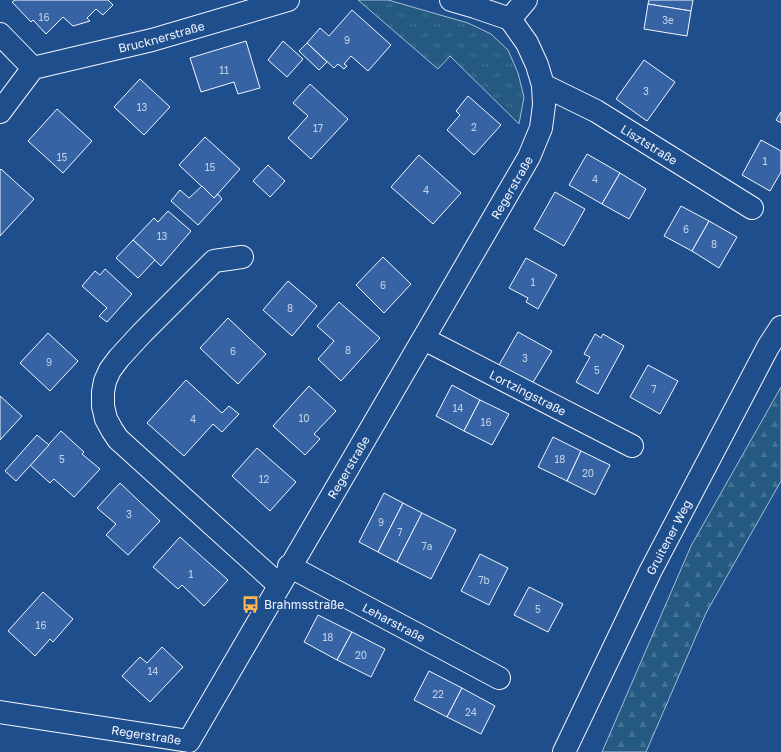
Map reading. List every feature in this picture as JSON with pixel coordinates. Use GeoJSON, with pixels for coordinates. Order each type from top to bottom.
{"type":"FeatureCollection","features":[{"type":"Feature","properties":{"kind":"street","name":"Brucknerstraße"},"geometry":{"type":"LineString","coordinates":[[33,68],[152,40],[288,0]]}},
{"type":"Feature","properties":{"kind":"street"},"geometry":{"type":"LineString","coordinates":[[451,0],[475,6],[510,19],[526,0]]}},
{"type":"Feature","properties":{"kind":"street","name":"Regerstraße"},"geometry":{"type":"LineString","coordinates":[[0,712],[187,746],[290,566],[529,157],[541,128],[544,105],[543,85],[537,65],[527,43],[510,19]]}},
{"type":"Feature","properties":{"kind":"street"},"geometry":{"type":"LineString","coordinates":[[0,34],[33,68],[0,112]]}},
{"type":"Feature","properties":{"kind":"street","name":"Lisztstraße"},"geometry":{"type":"LineString","coordinates":[[543,85],[596,111],[752,208]]}},
{"type":"Feature","properties":{"kind":"street"},"geometry":{"type":"LineString","coordinates":[[242,257],[214,261],[142,333],[110,370],[105,381],[103,406],[106,418],[118,440],[279,585]]}},
{"type":"Feature","properties":{"kind":"street","name":"Gruitener Weg"},"geometry":{"type":"LineString","coordinates":[[564,752],[654,565],[768,347],[781,327]]}},
{"type":"Feature","properties":{"kind":"street","name":"Lortzingstraße"},"geometry":{"type":"LineString","coordinates":[[424,338],[632,446]]}},
{"type":"Feature","properties":{"kind":"street","name":"Leharstraße"},"geometry":{"type":"LineString","coordinates":[[290,566],[499,678]]}},
{"type":"Feature","properties":{"kind":"green space"},"geometry":{"type":"Polygon","coordinates":[[[358,0],[388,0],[468,23],[491,34],[508,50],[518,73],[524,97],[519,124],[450,56],[438,69],[358,0]]]}},
{"type":"Feature","properties":{"kind":"green space"},"geometry":{"type":"Polygon","coordinates":[[[781,387],[781,481],[706,613],[646,752],[602,752],[691,546],[781,387]]]}},
{"type":"Feature","properties":{"kind":"building"},"geometry":{"type":"Polygon","coordinates":[[[15,0],[108,0],[113,5],[103,15],[96,9],[87,18],[90,21],[73,26],[63,17],[46,34],[33,20],[31,22],[12,2],[15,0]]]}},
{"type":"Feature","properties":{"kind":"building"},"geometry":{"type":"Polygon","coordinates":[[[649,0],[693,0],[691,11],[648,4],[649,0]]]}},
{"type":"Feature","properties":{"kind":"building"},"geometry":{"type":"Polygon","coordinates":[[[648,4],[691,11],[687,36],[644,29],[648,4]]]}},
{"type":"Feature","properties":{"kind":"building"},"geometry":{"type":"Polygon","coordinates":[[[352,10],[391,45],[368,71],[351,56],[344,64],[347,66],[344,69],[338,64],[334,68],[307,43],[320,28],[329,36],[352,10]]]}},
{"type":"Feature","properties":{"kind":"building"},"geometry":{"type":"Polygon","coordinates":[[[246,41],[260,88],[238,94],[234,82],[201,92],[190,58],[246,41]]]}},
{"type":"Feature","properties":{"kind":"building"},"geometry":{"type":"Polygon","coordinates":[[[283,41],[303,59],[287,77],[268,60],[283,41]]]}},
{"type":"Feature","properties":{"kind":"building"},"geometry":{"type":"Polygon","coordinates":[[[307,43],[327,62],[319,70],[299,51],[307,43]]]}},
{"type":"Feature","properties":{"kind":"building"},"geometry":{"type":"Polygon","coordinates":[[[644,60],[675,82],[647,121],[616,99],[644,60]]]}},
{"type":"Feature","properties":{"kind":"building"},"geometry":{"type":"Polygon","coordinates":[[[140,79],[170,107],[144,135],[114,107],[140,79]]]}},
{"type":"Feature","properties":{"kind":"building"},"geometry":{"type":"Polygon","coordinates":[[[310,84],[348,119],[311,159],[288,138],[308,116],[293,103],[310,84]]]}},
{"type":"Feature","properties":{"kind":"building"},"geometry":{"type":"Polygon","coordinates":[[[468,96],[501,125],[474,155],[447,130],[460,115],[456,111],[468,96]]]}},
{"type":"Feature","properties":{"kind":"building"},"geometry":{"type":"Polygon","coordinates":[[[57,109],[92,141],[63,173],[28,141],[57,109]]]}},
{"type":"Feature","properties":{"kind":"building"},"geometry":{"type":"Polygon","coordinates":[[[781,112],[781,123],[776,120],[781,112]]]}},
{"type":"Feature","properties":{"kind":"building"},"geometry":{"type":"Polygon","coordinates":[[[205,137],[240,169],[214,198],[179,165],[205,137]]]}},
{"type":"Feature","properties":{"kind":"building"},"geometry":{"type":"Polygon","coordinates":[[[761,140],[781,151],[781,172],[770,191],[742,175],[761,140]]]}},
{"type":"Feature","properties":{"kind":"building"},"geometry":{"type":"Polygon","coordinates":[[[587,154],[620,173],[602,204],[569,185],[587,154]]]}},
{"type":"Feature","properties":{"kind":"building"},"geometry":{"type":"Polygon","coordinates":[[[419,155],[461,193],[433,224],[391,187],[419,155]]]}},
{"type":"Feature","properties":{"kind":"building"},"geometry":{"type":"Polygon","coordinates":[[[268,165],[285,181],[270,197],[253,181],[268,165]]]}},
{"type":"Feature","properties":{"kind":"building"},"geometry":{"type":"Polygon","coordinates":[[[1,169],[34,199],[0,236],[0,170],[1,169]]]}},
{"type":"Feature","properties":{"kind":"building"},"geometry":{"type":"Polygon","coordinates":[[[620,173],[646,189],[629,219],[602,204],[620,173]]]}},
{"type":"Feature","properties":{"kind":"building"},"geometry":{"type":"Polygon","coordinates":[[[202,186],[214,198],[218,194],[222,199],[198,225],[171,201],[180,190],[189,198],[202,186]]]}},
{"type":"Feature","properties":{"kind":"building"},"geometry":{"type":"Polygon","coordinates":[[[555,192],[585,209],[564,246],[534,229],[555,192]]]}},
{"type":"Feature","properties":{"kind":"building"},"geometry":{"type":"Polygon","coordinates":[[[681,206],[709,221],[692,251],[664,236],[681,206]]]}},
{"type":"Feature","properties":{"kind":"building"},"geometry":{"type":"Polygon","coordinates":[[[168,211],[191,231],[161,266],[133,240],[154,218],[158,222],[168,211]]]}},
{"type":"Feature","properties":{"kind":"building"},"geometry":{"type":"Polygon","coordinates":[[[709,221],[737,237],[719,268],[692,251],[709,221]]]}},
{"type":"Feature","properties":{"kind":"building"},"geometry":{"type":"Polygon","coordinates":[[[133,240],[155,260],[138,278],[116,258],[133,240]]]}},
{"type":"Feature","properties":{"kind":"building"},"geometry":{"type":"Polygon","coordinates":[[[383,257],[411,284],[384,313],[356,285],[383,257]]]}},
{"type":"Feature","properties":{"kind":"building"},"geometry":{"type":"Polygon","coordinates":[[[526,258],[557,275],[538,309],[526,302],[528,298],[509,288],[526,258]]]}},
{"type":"Feature","properties":{"kind":"building"},"geometry":{"type":"Polygon","coordinates":[[[105,269],[132,294],[107,322],[99,316],[107,308],[82,286],[95,271],[100,275],[105,269]]]}},
{"type":"Feature","properties":{"kind":"building"},"geometry":{"type":"Polygon","coordinates":[[[288,281],[317,306],[292,336],[263,310],[288,281]]]}},
{"type":"Feature","properties":{"kind":"building"},"geometry":{"type":"Polygon","coordinates":[[[339,302],[380,338],[341,381],[318,359],[334,341],[317,326],[339,302]]]}},
{"type":"Feature","properties":{"kind":"building"},"geometry":{"type":"Polygon","coordinates":[[[228,318],[266,354],[238,384],[200,348],[228,318]]]}},
{"type":"Feature","properties":{"kind":"building"},"geometry":{"type":"Polygon","coordinates":[[[518,332],[552,351],[532,384],[499,365],[518,332]]]}},
{"type":"Feature","properties":{"kind":"building"},"geometry":{"type":"Polygon","coordinates":[[[48,333],[78,361],[50,391],[20,363],[48,333]]]}},
{"type":"Feature","properties":{"kind":"building"},"geometry":{"type":"Polygon","coordinates":[[[595,334],[601,338],[603,334],[624,346],[598,394],[576,382],[590,357],[584,354],[595,334]]]}},
{"type":"Feature","properties":{"kind":"building"},"geometry":{"type":"Polygon","coordinates":[[[648,365],[678,381],[660,414],[630,397],[648,365]]]}},
{"type":"Feature","properties":{"kind":"building"},"geometry":{"type":"Polygon","coordinates":[[[186,380],[222,413],[229,406],[239,414],[222,432],[213,424],[184,456],[147,423],[186,380]]]}},
{"type":"Feature","properties":{"kind":"building"},"geometry":{"type":"Polygon","coordinates":[[[452,385],[480,400],[464,431],[436,416],[452,385]]]}},
{"type":"Feature","properties":{"kind":"building"},"geometry":{"type":"Polygon","coordinates":[[[309,386],[336,411],[314,434],[320,439],[305,455],[273,426],[309,386]]]}},
{"type":"Feature","properties":{"kind":"building"},"geometry":{"type":"Polygon","coordinates":[[[0,396],[22,416],[0,440],[0,396]]]}},
{"type":"Feature","properties":{"kind":"building"},"geometry":{"type":"Polygon","coordinates":[[[480,400],[509,414],[492,445],[464,431],[480,400]]]}},
{"type":"Feature","properties":{"kind":"building"},"geometry":{"type":"Polygon","coordinates":[[[61,431],[84,452],[82,454],[100,469],[74,497],[54,479],[50,483],[30,465],[61,431]]]}},
{"type":"Feature","properties":{"kind":"building"},"geometry":{"type":"Polygon","coordinates":[[[37,435],[49,445],[16,481],[5,471],[37,435]]]}},
{"type":"Feature","properties":{"kind":"building"},"geometry":{"type":"Polygon","coordinates":[[[553,437],[581,451],[567,481],[538,467],[553,437]]]}},
{"type":"Feature","properties":{"kind":"building"},"geometry":{"type":"Polygon","coordinates":[[[257,448],[296,482],[270,511],[232,476],[257,448]]]}},
{"type":"Feature","properties":{"kind":"building"},"geometry":{"type":"Polygon","coordinates":[[[581,451],[610,465],[595,495],[567,481],[581,451]]]}},
{"type":"Feature","properties":{"kind":"building"},"geometry":{"type":"Polygon","coordinates":[[[120,483],[160,521],[128,555],[106,535],[116,524],[97,508],[120,483]]]}},
{"type":"Feature","properties":{"kind":"building"},"geometry":{"type":"Polygon","coordinates":[[[384,493],[403,503],[378,552],[359,542],[384,493]]]}},
{"type":"Feature","properties":{"kind":"building"},"geometry":{"type":"Polygon","coordinates":[[[403,503],[422,513],[397,562],[378,552],[403,503]]]}},
{"type":"Feature","properties":{"kind":"building"},"geometry":{"type":"Polygon","coordinates":[[[422,513],[456,530],[431,579],[397,562],[422,513]]]}},
{"type":"Feature","properties":{"kind":"building"},"geometry":{"type":"Polygon","coordinates":[[[180,537],[228,580],[204,606],[182,585],[178,589],[153,567],[180,537]]]}},
{"type":"Feature","properties":{"kind":"building"},"geometry":{"type":"Polygon","coordinates":[[[480,554],[508,568],[489,605],[461,591],[480,554]]]}},
{"type":"Feature","properties":{"kind":"building"},"geometry":{"type":"Polygon","coordinates":[[[529,587],[563,604],[548,632],[514,615],[529,587]]]}},
{"type":"Feature","properties":{"kind":"building"},"geometry":{"type":"Polygon","coordinates":[[[43,592],[73,619],[53,642],[50,639],[35,656],[8,631],[43,592]]]}},
{"type":"Feature","properties":{"kind":"building"},"geometry":{"type":"Polygon","coordinates":[[[318,615],[352,632],[337,660],[304,642],[318,615]]]}},
{"type":"Feature","properties":{"kind":"building"},"geometry":{"type":"Polygon","coordinates":[[[352,632],[385,649],[371,677],[337,660],[352,632]]]}},
{"type":"Feature","properties":{"kind":"building"},"geometry":{"type":"Polygon","coordinates":[[[162,647],[183,667],[150,702],[122,676],[140,657],[147,663],[162,647]]]}},
{"type":"Feature","properties":{"kind":"building"},"geometry":{"type":"Polygon","coordinates":[[[429,671],[462,688],[447,717],[414,700],[429,671]]]}},
{"type":"Feature","properties":{"kind":"building"},"geometry":{"type":"Polygon","coordinates":[[[462,688],[495,706],[481,734],[447,717],[462,688]]]}},
{"type":"Feature","properties":{"kind":"place","name":"Brahmsstraße"},"geometry":{"type":"Point","coordinates":[251,604]}}]}
